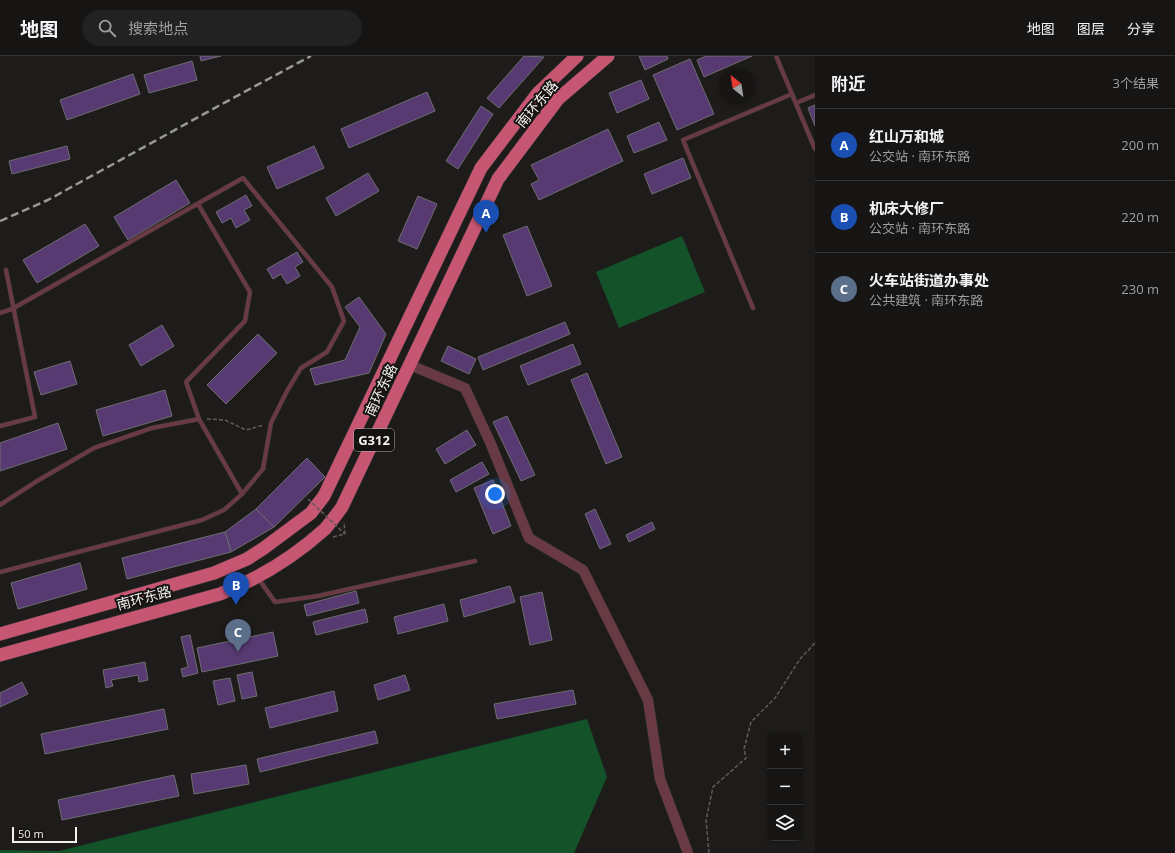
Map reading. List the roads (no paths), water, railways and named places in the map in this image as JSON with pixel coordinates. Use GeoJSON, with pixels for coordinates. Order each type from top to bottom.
{"type":"FeatureCollection","features":[{"type":"Feature","properties":{"kind":"highway","name":"南环东路"},"geometry":{"type":"LineString","coordinates":[[0,634],[227,568],[247,559],[264,548],[311,513],[324,496],[481,168],[538,93],[577,56]]}},
{"type":"Feature","properties":{"kind":"highway","name":"南环东路"},"geometry":{"type":"LineString","coordinates":[[0,655],[220,594],[257,577],[326,528],[342,507],[498,179],[558,99],[608,56]]}},
{"type":"Feature","properties":{"kind":"street"},"geometry":{"type":"LineString","coordinates":[[410,365],[465,388],[490,442],[529,538],[584,570],[648,700],[660,779],[688,853]]}},
{"type":"Feature","properties":{"kind":"lane"},"geometry":{"type":"LineString","coordinates":[[776,56],[815,149]]}},
{"type":"Feature","properties":{"kind":"lane"},"geometry":{"type":"LineString","coordinates":[[753,308],[683,140],[792,94]]}},
{"type":"Feature","properties":{"kind":"lane"},"geometry":{"type":"LineString","coordinates":[[796,103],[815,96]]}},
{"type":"Feature","properties":{"kind":"lane"},"geometry":{"type":"LineString","coordinates":[[0,313],[12,309],[243,178],[332,287],[344,321],[327,352],[301,368],[287,391],[271,423],[263,469],[242,494],[224,510],[202,520],[0,572]]}},
{"type":"Feature","properties":{"kind":"lane"},"geometry":{"type":"LineString","coordinates":[[198,204],[250,292],[245,321],[186,382],[199,419],[242,494]]}},
{"type":"Feature","properties":{"kind":"lane"},"geometry":{"type":"LineString","coordinates":[[0,426],[35,417],[12,309],[6,270]]}},
{"type":"Feature","properties":{"kind":"lane"},"geometry":{"type":"LineString","coordinates":[[0,505],[37,481],[94,448],[152,428],[199,419]]}},
{"type":"Feature","properties":{"kind":"lane"},"geometry":{"type":"LineString","coordinates":[[257,577],[275,602],[318,596],[475,561]]}},
{"type":"Feature","properties":{"kind":"railway"},"geometry":{"type":"LineString","coordinates":[[0,221],[48,200],[311,56]]}},
{"type":"Feature","properties":{"kind":"place","name":"红山万和城"},"geometry":{"type":"Point","coordinates":[486,233]}},
{"type":"Feature","properties":{"kind":"place","name":"机床大修厂"},"geometry":{"type":"Point","coordinates":[236,605]}},
{"type":"Feature","properties":{"kind":"place","name":"火车站街道办事处"},"geometry":{"type":"Point","coordinates":[238,652]}}]}
